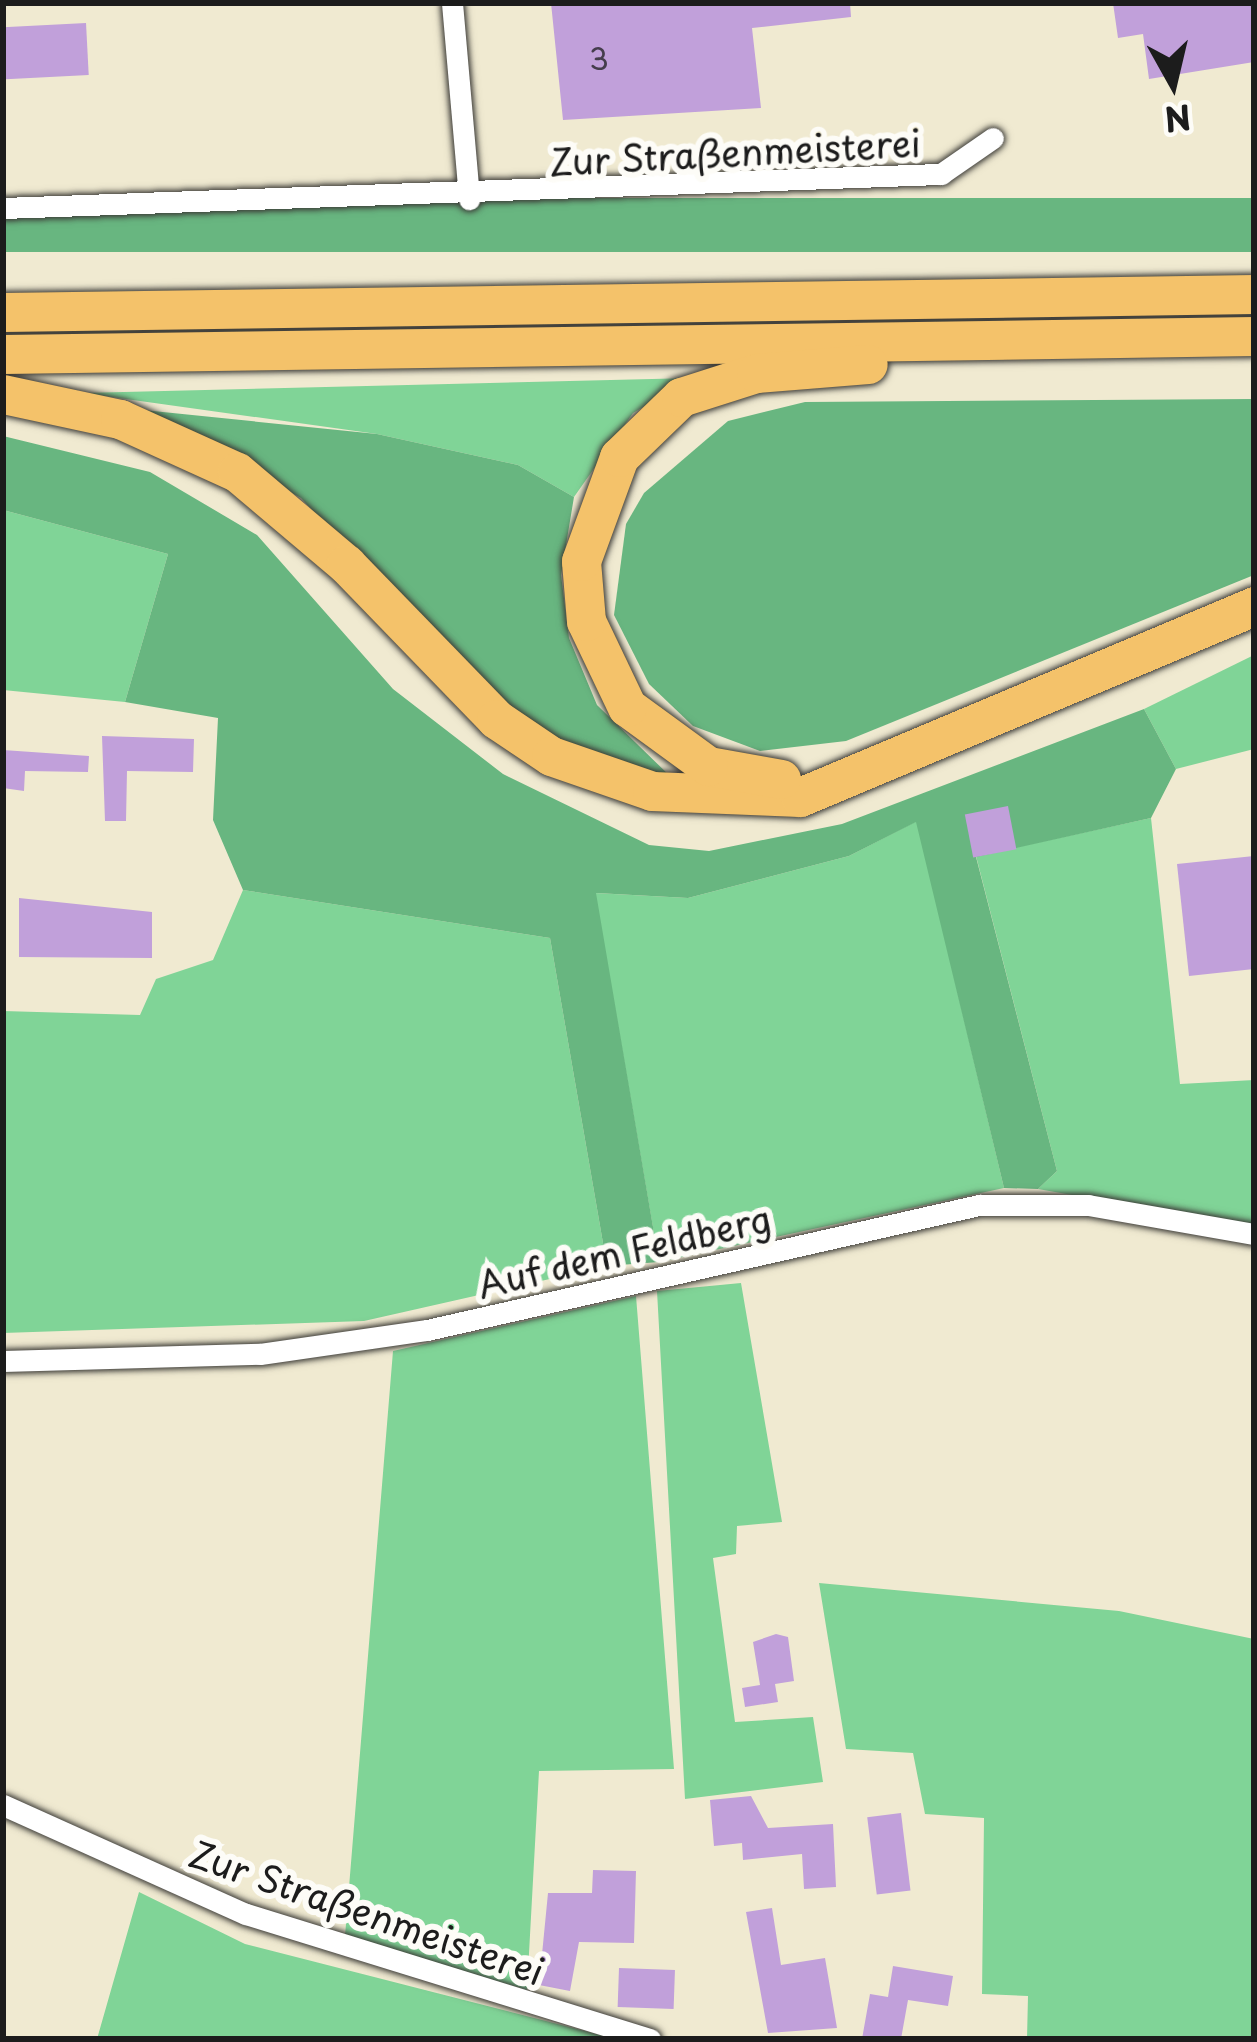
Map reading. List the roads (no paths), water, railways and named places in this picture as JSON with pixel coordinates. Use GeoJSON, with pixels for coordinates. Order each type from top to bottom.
{"type":"FeatureCollection","features":[{"type":"Feature","properties":{"kind":"highway"},"geometry":{"type":"LineString","coordinates":[[3,312],[1254,294]]}},
{"type":"Feature","properties":{"kind":"highway"},"geometry":{"type":"LineString","coordinates":[[859,778],[739,775],[662,740],[627,707],[586,621],[581,561],[594,505],[619,457],[681,398],[757,373],[956,361],[1009,336]]}},
{"type":"Feature","properties":{"kind":"highway"},"geometry":{"type":"LineString","coordinates":[[3,353],[1254,336]]}},
{"type":"Feature","properties":{"kind":"highway"},"geometry":{"type":"LineString","coordinates":[[3,394],[121,419],[237,472],[346,564],[496,719],[551,756],[715,799],[800,797],[859,778],[1254,606]]}},
{"type":"Feature","properties":{"kind":"street"},"geometry":{"type":"LineString","coordinates":[[452,3],[469,199]]}},
{"type":"Feature","properties":{"kind":"street","name":"Zur Straßenmeisterei"},"geometry":{"type":"LineString","coordinates":[[3,208],[469,199],[941,174],[993,138]]}},
{"type":"Feature","properties":{"kind":"street","name":"Auf dem Feldberg"},"geometry":{"type":"LineString","coordinates":[[3,1361],[260,1354],[427,1330],[979,1204],[1088,1205],[1254,1234]]}},
{"type":"Feature","properties":{"kind":"street","name":"Zur Straßenmeisterei"},"geometry":{"type":"LineString","coordinates":[[3,1805],[246,1914],[650,2039]]}}]}
